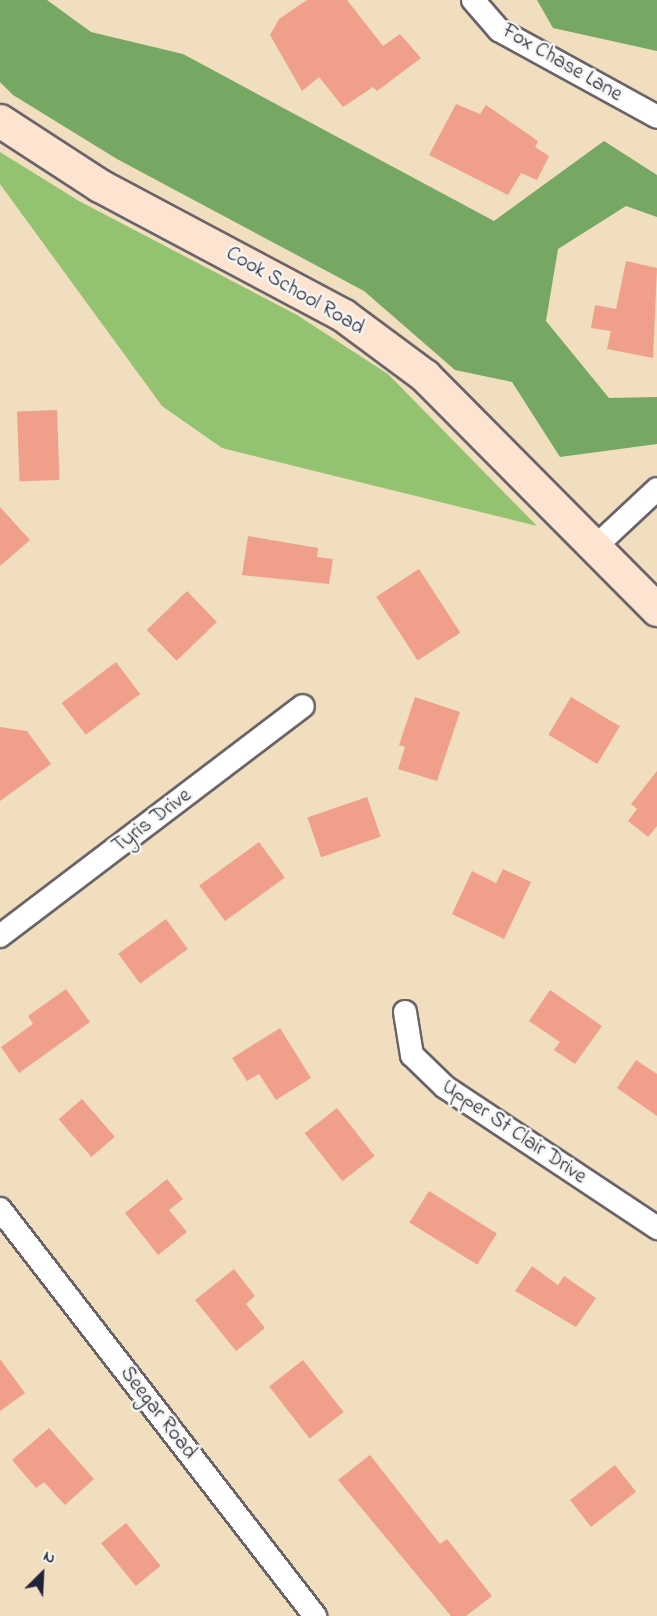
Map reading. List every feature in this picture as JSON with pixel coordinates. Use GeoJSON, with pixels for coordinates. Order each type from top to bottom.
{"type":"FeatureCollection","features":[{"type":"Feature","properties":{"kind":"street","name":"Fox Chase Lane"},"geometry":{"type":"LineString","coordinates":[[473,0],[499,30],[657,117]]}},
{"type":"Feature","properties":{"kind":"street","name":"Cook School Road"},"geometry":{"type":"LineString","coordinates":[[0,121],[100,186],[345,316],[425,376],[657,610]]}},
{"type":"Feature","properties":{"kind":"street"},"geometry":{"type":"LineString","coordinates":[[594,548],[657,489]]}},
{"type":"Feature","properties":{"kind":"street","name":"Tyris Drive"},"geometry":{"type":"LineString","coordinates":[[0,936],[303,706]]}},
{"type":"Feature","properties":{"kind":"street","name":"Upper St Clair Drive"},"geometry":{"type":"LineString","coordinates":[[405,1012],[412,1055],[445,1087],[657,1228]]}},
{"type":"Feature","properties":{"kind":"street","name":"Seegar Road"},"geometry":{"type":"LineString","coordinates":[[0,1209],[315,1616]]}},
{"type":"Feature","properties":{"kind":"green space"},"geometry":{"type":"Polygon","coordinates":[[[0,0],[47,0],[91,32],[183,54],[494,221],[604,141],[657,175],[657,217],[626,206],[558,249],[546,321],[609,398],[657,397],[657,444],[560,457],[512,382],[455,370],[364,291],[117,159],[13,95],[0,82],[0,0]]]}},
{"type":"Feature","properties":{"kind":"green space"},"geometry":{"type":"Polygon","coordinates":[[[537,0],[657,0],[657,51],[553,28],[537,0]]]}},
{"type":"Feature","properties":{"kind":"green space"},"geometry":{"type":"Polygon","coordinates":[[[0,152],[79,201],[297,315],[388,374],[537,526],[222,448],[162,406],[0,184],[0,152]]]}},
{"type":"Feature","properties":{"kind":"building"},"geometry":{"type":"Polygon","coordinates":[[[307,0],[347,0],[383,46],[400,34],[421,58],[377,91],[373,87],[343,107],[319,77],[302,91],[270,35],[279,19],[307,0]]]}},
{"type":"Feature","properties":{"kind":"building"},"geometry":{"type":"Polygon","coordinates":[[[456,104],[480,114],[486,105],[538,141],[535,147],[549,156],[537,180],[521,173],[508,195],[429,155],[456,104]]]}},
{"type":"Feature","properties":{"kind":"building"},"geometry":{"type":"Polygon","coordinates":[[[626,261],[657,268],[653,358],[607,349],[611,331],[591,328],[595,305],[616,309],[626,261]]]}},
{"type":"Feature","properties":{"kind":"building"},"geometry":{"type":"Polygon","coordinates":[[[57,410],[59,480],[19,481],[17,411],[57,410]]]}},
{"type":"Feature","properties":{"kind":"building"},"geometry":{"type":"Polygon","coordinates":[[[0,507],[30,540],[0,566],[0,507]]]}},
{"type":"Feature","properties":{"kind":"building"},"geometry":{"type":"Polygon","coordinates":[[[248,536],[318,548],[317,557],[333,559],[329,584],[242,575],[248,536]]]}},
{"type":"Feature","properties":{"kind":"building"},"geometry":{"type":"Polygon","coordinates":[[[419,569],[460,633],[418,661],[376,597],[419,569]]]}},
{"type":"Feature","properties":{"kind":"building"},"geometry":{"type":"Polygon","coordinates":[[[187,591],[217,622],[177,661],[147,630],[187,591]]]}},
{"type":"Feature","properties":{"kind":"building"},"geometry":{"type":"Polygon","coordinates":[[[116,662],[140,694],[86,735],[62,703],[116,662]]]}},
{"type":"Feature","properties":{"kind":"building"},"geometry":{"type":"Polygon","coordinates":[[[415,697],[460,712],[437,781],[398,769],[405,747],[399,745],[415,697]]]}},
{"type":"Feature","properties":{"kind":"building"},"geometry":{"type":"Polygon","coordinates":[[[571,697],[620,726],[597,764],[548,735],[571,697]]]}},
{"type":"Feature","properties":{"kind":"building"},"geometry":{"type":"Polygon","coordinates":[[[0,727],[27,731],[51,764],[0,801],[0,727]]]}},
{"type":"Feature","properties":{"kind":"building"},"geometry":{"type":"Polygon","coordinates":[[[657,771],[657,826],[648,837],[628,821],[637,809],[631,804],[657,771]]]}},
{"type":"Feature","properties":{"kind":"building"},"geometry":{"type":"Polygon","coordinates":[[[367,797],[381,837],[321,857],[307,818],[367,797]]]}},
{"type":"Feature","properties":{"kind":"building"},"geometry":{"type":"Polygon","coordinates":[[[259,842],[285,878],[225,921],[199,885],[259,842]]]}},
{"type":"Feature","properties":{"kind":"building"},"geometry":{"type":"Polygon","coordinates":[[[503,869],[531,882],[504,939],[452,914],[472,871],[496,883],[503,869]]]}},
{"type":"Feature","properties":{"kind":"building"},"geometry":{"type":"Polygon","coordinates":[[[166,919],[188,949],[140,984],[118,954],[166,919]]]}},
{"type":"Feature","properties":{"kind":"building"},"geometry":{"type":"Polygon","coordinates":[[[66,989],[90,1022],[19,1073],[1,1047],[33,1024],[28,1016],[66,989]]]}},
{"type":"Feature","properties":{"kind":"building"},"geometry":{"type":"Polygon","coordinates":[[[550,990],[602,1026],[575,1064],[554,1050],[560,1042],[529,1021],[550,990]]]}},
{"type":"Feature","properties":{"kind":"building"},"geometry":{"type":"Polygon","coordinates":[[[280,1028],[311,1078],[276,1100],[259,1074],[247,1081],[232,1058],[280,1028]]]}},
{"type":"Feature","properties":{"kind":"building"},"geometry":{"type":"Polygon","coordinates":[[[636,1060],[657,1074],[657,1116],[617,1088],[636,1060]]]}},
{"type":"Feature","properties":{"kind":"building"},"geometry":{"type":"Polygon","coordinates":[[[82,1099],[115,1137],[91,1157],[59,1119],[82,1099]]]}},
{"type":"Feature","properties":{"kind":"building"},"geometry":{"type":"Polygon","coordinates":[[[337,1108],[375,1156],[342,1181],[305,1133],[337,1108]]]}},
{"type":"Feature","properties":{"kind":"building"},"geometry":{"type":"Polygon","coordinates":[[[167,1179],[183,1199],[169,1210],[187,1232],[158,1255],[125,1213],[167,1179]]]}},
{"type":"Feature","properties":{"kind":"building"},"geometry":{"type":"Polygon","coordinates":[[[429,1191],[497,1233],[477,1265],[409,1222],[429,1191]]]}},
{"type":"Feature","properties":{"kind":"building"},"geometry":{"type":"Polygon","coordinates":[[[532,1266],[558,1285],[564,1276],[596,1298],[576,1327],[515,1291],[532,1266]]]}},
{"type":"Feature","properties":{"kind":"building"},"geometry":{"type":"Polygon","coordinates":[[[234,1269],[255,1296],[246,1304],[265,1328],[236,1351],[195,1300],[234,1269]]]}},
{"type":"Feature","properties":{"kind":"building"},"geometry":{"type":"Polygon","coordinates":[[[0,1359],[25,1393],[0,1411],[0,1359]]]}},
{"type":"Feature","properties":{"kind":"building"},"geometry":{"type":"Polygon","coordinates":[[[303,1360],[344,1412],[310,1438],[269,1386],[303,1360]]]}},
{"type":"Feature","properties":{"kind":"building"},"geometry":{"type":"Polygon","coordinates":[[[49,1428],[94,1479],[65,1505],[44,1482],[36,1488],[12,1460],[49,1428]]]}},
{"type":"Feature","properties":{"kind":"building"},"geometry":{"type":"Polygon","coordinates":[[[370,1455],[440,1544],[447,1539],[492,1596],[466,1616],[451,1616],[338,1480],[370,1455]]]}},
{"type":"Feature","properties":{"kind":"building"},"geometry":{"type":"Polygon","coordinates":[[[615,1465],[636,1492],[591,1527],[570,1500],[615,1465]]]}},
{"type":"Feature","properties":{"kind":"building"},"geometry":{"type":"Polygon","coordinates":[[[126,1523],[161,1566],[136,1586],[101,1543],[126,1523]]]}}]}
